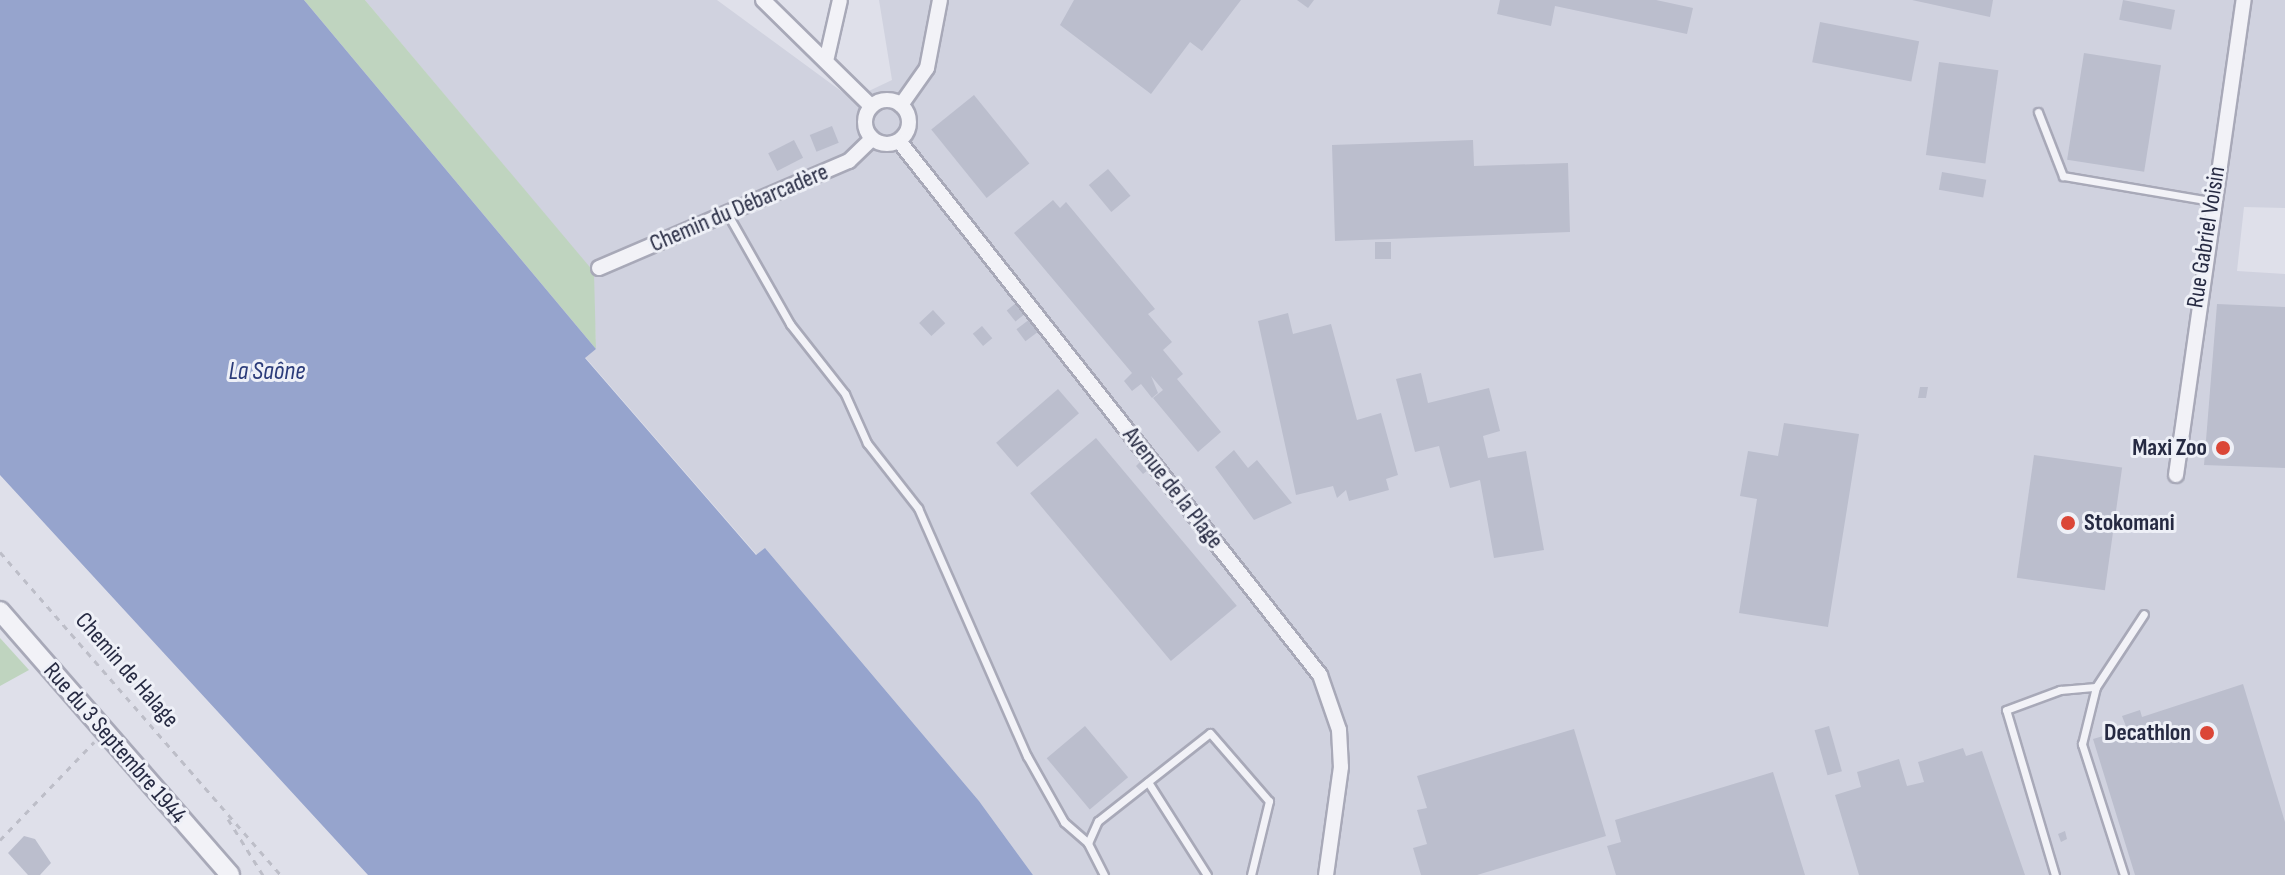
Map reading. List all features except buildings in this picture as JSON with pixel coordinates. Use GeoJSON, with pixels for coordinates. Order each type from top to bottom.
{"type":"FeatureCollection","features":[{"type":"Feature","properties":{"kind":"street"},"geometry":{"type":"LineString","coordinates":[[763,0],[827,57],[871,106]]}},
{"type":"Feature","properties":{"kind":"street"},"geometry":{"type":"LineString","coordinates":[[827,57],[840,0]]}},
{"type":"Feature","properties":{"kind":"street"},"geometry":{"type":"LineString","coordinates":[[901,105],[927,68],[940,0]]}},
{"type":"Feature","properties":{"kind":"street","name":"Rue Gabriel Voisin"},"geometry":{"type":"LineString","coordinates":[[2176,475],[2211,201],[2244,0]]}},
{"type":"Feature","properties":{"kind":"street"},"geometry":{"type":"LineString","coordinates":[[886,100],[901,105],[909,128],[899,141],[872,139],[865,119],[871,106],[886,100]]}},
{"type":"Feature","properties":{"kind":"street","name":"Chemin du Débarcadère"},"geometry":{"type":"LineString","coordinates":[[599,268],[849,161],[872,139]]}},
{"type":"Feature","properties":{"kind":"street","name":"Avenue de la Plage"},"geometry":{"type":"LineString","coordinates":[[899,141],[1320,675],[1339,730],[1341,767],[1326,875]]}},
{"type":"Feature","properties":{"kind":"street","name":"Rue du 3 Septembre 1944"},"geometry":{"type":"LineString","coordinates":[[0,611],[230,875]]}},
{"type":"Feature","properties":{"kind":"lane"},"geometry":{"type":"LineString","coordinates":[[2038,112],[2063,176],[2211,201]]}},
{"type":"Feature","properties":{"kind":"lane"},"geometry":{"type":"LineString","coordinates":[[727,213],[790,324],[845,394],[867,443],[918,508],[1027,756],[1064,822],[1088,843],[1104,875]]}},
{"type":"Feature","properties":{"kind":"lane"},"geometry":{"type":"LineString","coordinates":[[2124,875],[2082,744],[2096,687],[2144,614]]}},
{"type":"Feature","properties":{"kind":"lane"},"geometry":{"type":"LineString","coordinates":[[2055,875],[2006,710],[2060,690],[2096,687]]}},
{"type":"Feature","properties":{"kind":"lane"},"geometry":{"type":"LineString","coordinates":[[1088,843],[1098,821],[1210,733],[1269,801],[1251,875]]}},
{"type":"Feature","properties":{"kind":"lane"},"geometry":{"type":"LineString","coordinates":[[1148,782],[1207,875]]}},
{"type":"Feature","properties":{"kind":"path"},"geometry":{"type":"LineString","coordinates":[[2144,527],[2153,528]]}},
{"type":"Feature","properties":{"kind":"path","name":"Chemin de Halage"},"geometry":{"type":"LineString","coordinates":[[0,552],[281,875]]}},
{"type":"Feature","properties":{"kind":"path"},"geometry":{"type":"LineString","coordinates":[[0,840],[105,731]]}},
{"type":"Feature","properties":{"kind":"path","name":"Chemin de Halage"},"geometry":{"type":"LineString","coordinates":[[224,812],[263,875]]}},
{"type":"Feature","properties":{"kind":"shaded area"},"geometry":{"type":"Polygon","coordinates":[[[365,0],[717,0],[852,99],[892,80],[879,0],[2285,0],[2285,208],[2244,207],[2237,271],[2285,274],[2285,875],[1033,875],[979,801],[766,549],[757,555],[585,357],[596,349],[593,272],[365,0]]]}},
{"type":"Feature","properties":{"kind":"green space"},"geometry":{"type":"Polygon","coordinates":[[[304,0],[365,0],[594,272],[596,349],[304,0]]]}},
{"type":"Feature","properties":{"kind":"green space"},"geometry":{"type":"Polygon","coordinates":[[[0,638],[29,670],[0,686],[0,638]]]}},
{"type":"Feature","properties":{"kind":"water","name":"La Saône"},"geometry":{"type":"Polygon","coordinates":[[[0,0],[304,0],[596,349],[585,358],[756,555],[765,548],[979,801],[1033,875],[368,875],[0,475],[0,0]]]}},
{"type":"Feature","properties":{"kind":"place","name":"Maxi Zoo"},"geometry":{"type":"Point","coordinates":[2223,448]}},
{"type":"Feature","properties":{"kind":"place","name":"Stokomani"},"geometry":{"type":"Point","coordinates":[2068,523]}},
{"type":"Feature","properties":{"kind":"place","name":"Decathlon"},"geometry":{"type":"Point","coordinates":[2207,733]}}]}
